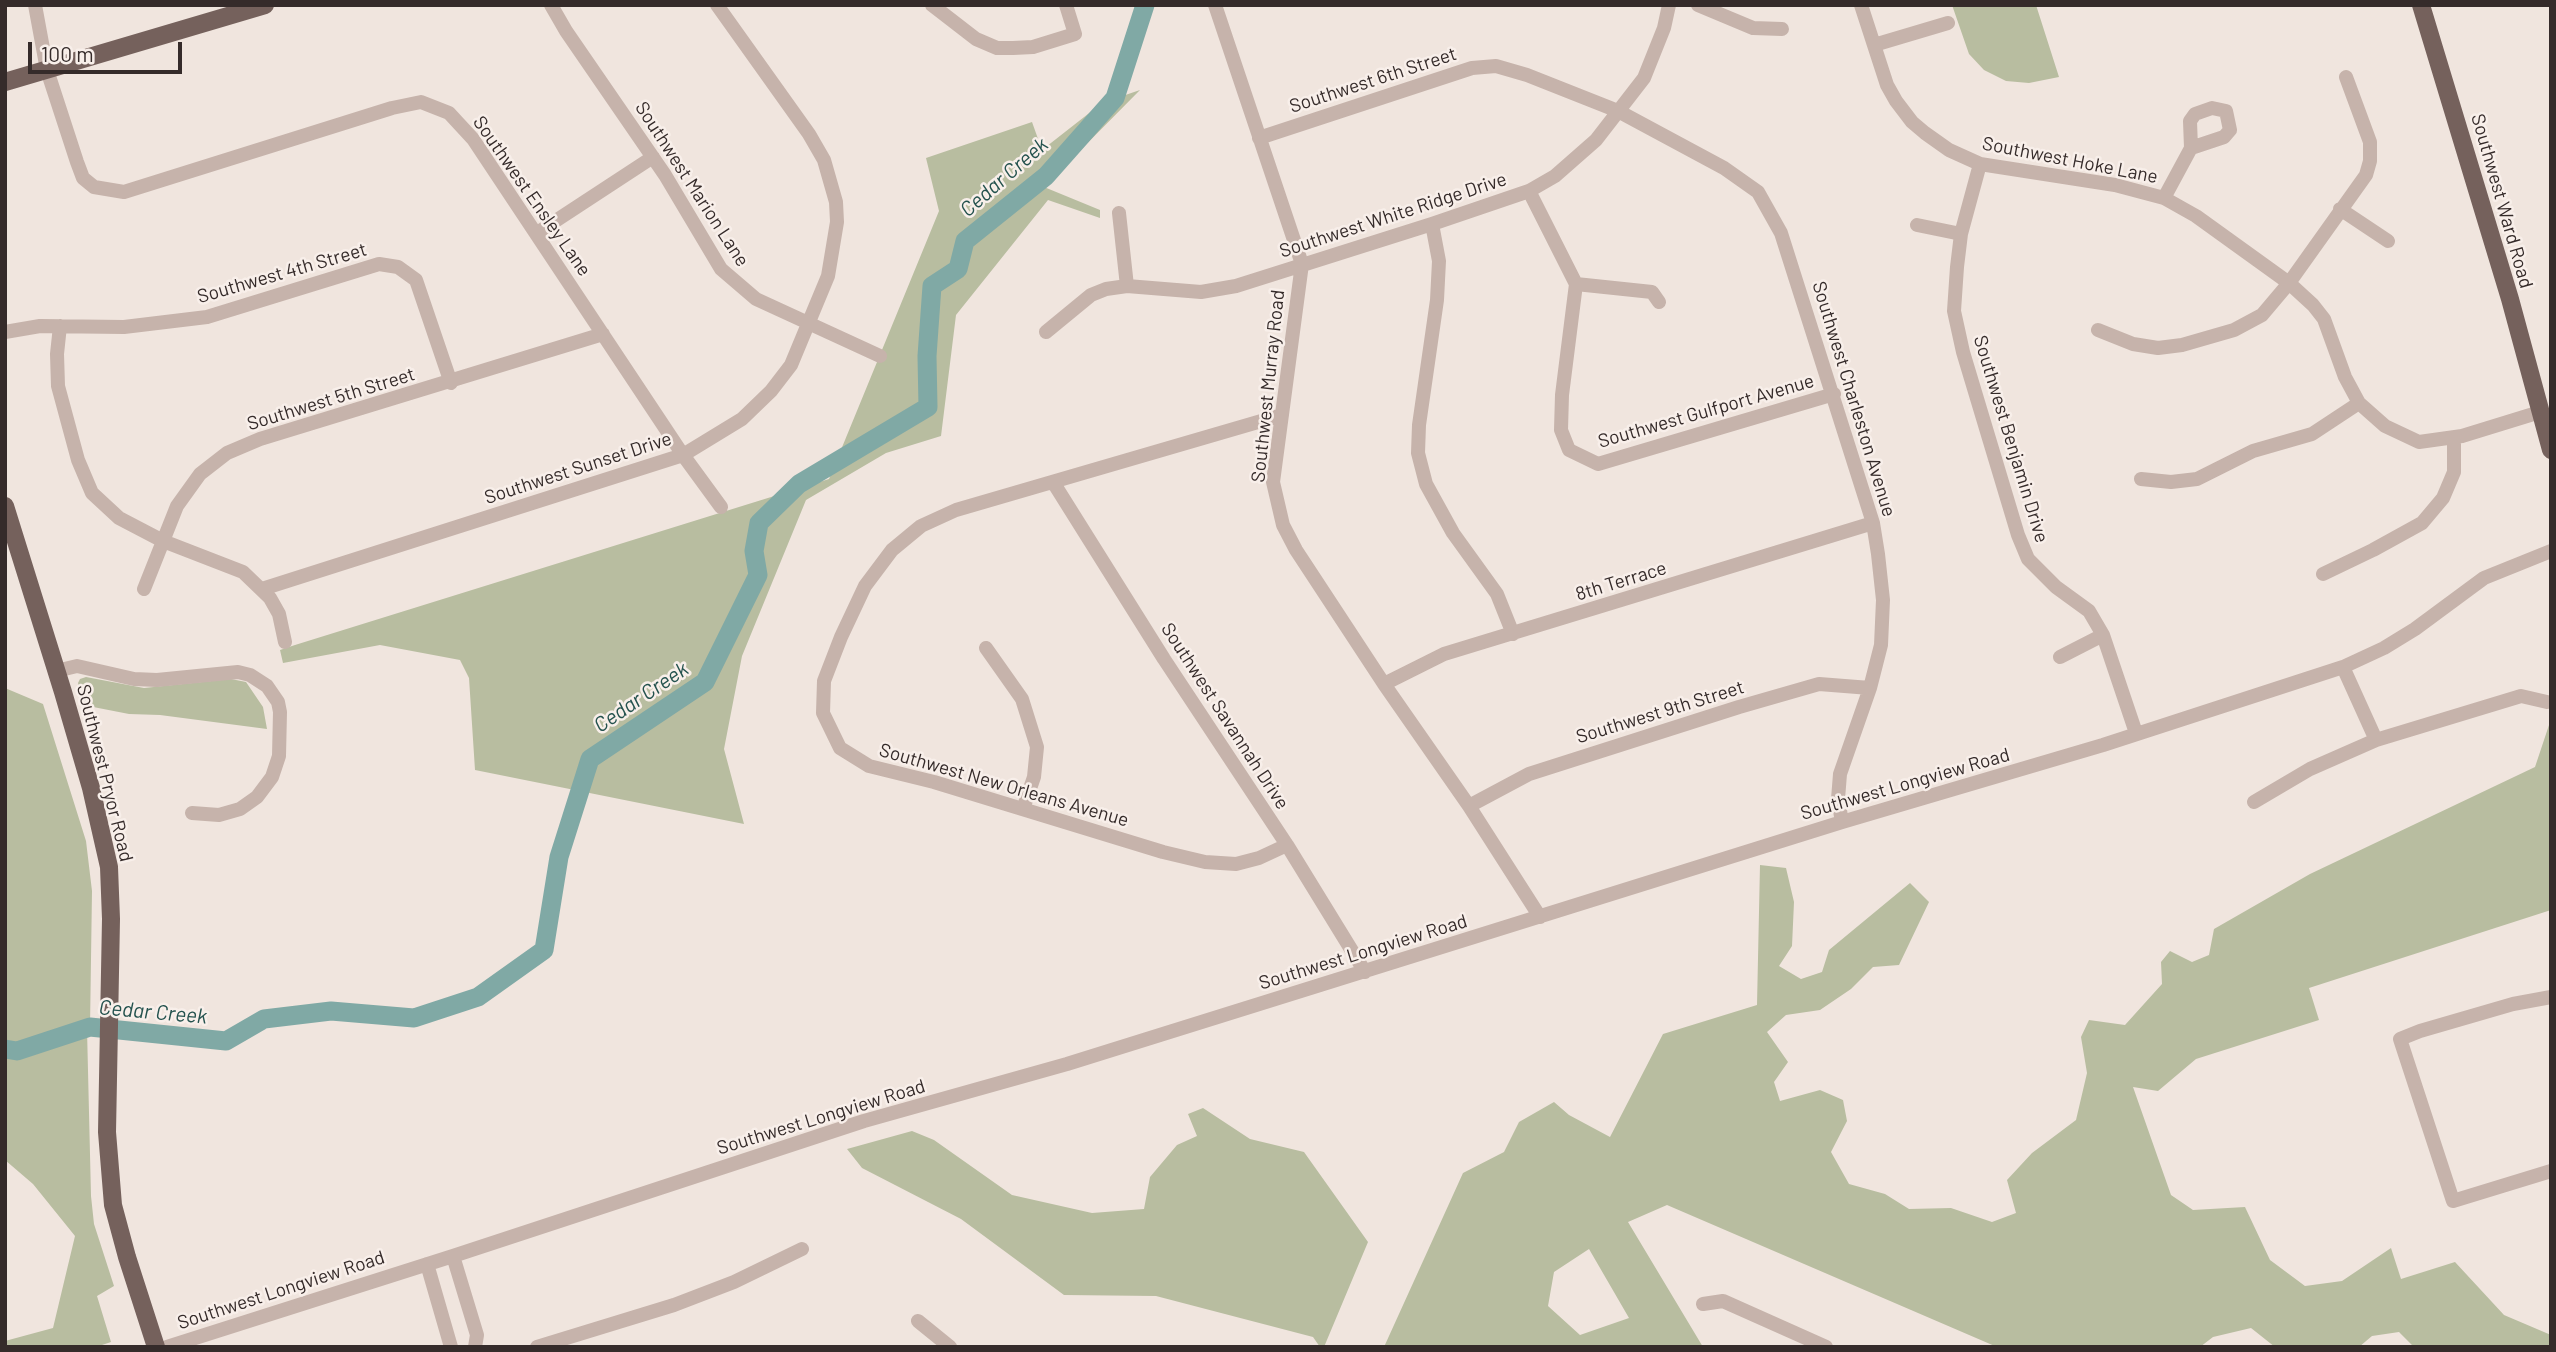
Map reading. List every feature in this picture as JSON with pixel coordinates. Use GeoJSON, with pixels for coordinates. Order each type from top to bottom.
{"type":"FeatureCollection","features":[{"type":"Feature","properties":{"kind":"main road"},"geometry":{"type":"LineString","coordinates":[[5,82],[231,10],[265,5]]}},
{"type":"Feature","properties":{"kind":"main road","name":"Southwest Ward Road"},"geometry":{"type":"LineString","coordinates":[[2421,5],[2510,299],[2551,450]]}},
{"type":"Feature","properties":{"kind":"main road","name":"Southwest Pryor Road"},"geometry":{"type":"LineString","coordinates":[[5,506],[91,788],[109,867],[111,919],[107,1132],[113,1205],[156,1347]]}},
{"type":"Feature","properties":{"kind":"street","name":"Southwest Ensley Lane"},"geometry":{"type":"LineString","coordinates":[[35,5],[47,70],[83,178],[94,187],[124,192],[392,108],[421,102],[449,113],[473,139],[682,455],[721,507]]}},
{"type":"Feature","properties":{"kind":"street","name":"Southwest Marion Lane"},"geometry":{"type":"LineString","coordinates":[[551,5],[653,157],[720,269],[756,299],[880,356]]}},
{"type":"Feature","properties":{"kind":"street","name":"Southwest Sunset Drive"},"geometry":{"type":"LineString","coordinates":[[262,589],[682,455],[742,419],[771,391],[791,365],[828,276],[837,222],[836,202],[824,160],[803,125],[718,5]]}},
{"type":"Feature","properties":{"kind":"street"},"geometry":{"type":"LineString","coordinates":[[932,5],[976,39],[997,48],[1033,47],[1074,34],[1066,5]]}},
{"type":"Feature","properties":{"kind":"street","name":"Southwest White Ridge Drive"},"geometry":{"type":"LineString","coordinates":[[1046,332],[1091,295],[1127,286],[1201,292],[1236,286],[1529,191],[1555,176],[1596,140],[1644,78],[1670,5]]}},
{"type":"Feature","properties":{"kind":"street"},"geometry":{"type":"LineString","coordinates":[[1698,5],[1753,28],[1782,29]]}},
{"type":"Feature","properties":{"kind":"street","name":"Southwest Hoke Lane"},"geometry":{"type":"LineString","coordinates":[[1861,5],[1887,85],[1912,122],[1949,150],[1980,164],[2115,185],[2164,198],[2196,216],[2289,283],[2313,304],[2324,319],[2345,377],[2359,403],[2385,426],[2419,442],[2454,437],[2540,412]]}},
{"type":"Feature","properties":{"kind":"street","name":"Southwest Murray Road"},"geometry":{"type":"LineString","coordinates":[[1216,6],[1302,264],[1273,482],[1283,525],[1296,550],[1384,684],[1469,806],[1540,917]]}},
{"type":"Feature","properties":{"kind":"street"},"geometry":{"type":"LineString","coordinates":[[1874,45],[1948,23]]}},
{"type":"Feature","properties":{"kind":"street","name":"Southwest 6th Street"},"geometry":{"type":"LineString","coordinates":[[1259,138],[1472,68],[1496,66],[1527,75],[1618,111]]}},
{"type":"Feature","properties":{"kind":"street"},"geometry":{"type":"LineString","coordinates":[[2098,330],[2133,344],[2158,348],[2182,345],[2234,330],[2262,314],[2289,283],[2366,175],[2370,160],[2370,142],[2346,77]]}},
{"type":"Feature","properties":{"kind":"street","name":"Southwest Charleston Avenue"},"geometry":{"type":"LineString","coordinates":[[1618,111],[1724,168],[1758,192],[1781,233],[1833,394],[1873,523],[1883,600],[1881,645],[1870,688],[1840,774],[1838,799],[1842,822]]}},
{"type":"Feature","properties":{"kind":"street"},"geometry":{"type":"LineString","coordinates":[[2164,198],[2191,148]]}},
{"type":"Feature","properties":{"kind":"street"},"geometry":{"type":"LineString","coordinates":[[537,233],[653,157]]}},
{"type":"Feature","properties":{"kind":"street","name":"Southwest Benjamin Drive"},"geometry":{"type":"LineString","coordinates":[[1980,164],[1961,234],[1954,311],[1958,332],[2018,536],[2028,559],[2040,572],[2089,611],[2103,635],[2136,733]]}},
{"type":"Feature","properties":{"kind":"street"},"geometry":{"type":"LineString","coordinates":[[1529,191],[1576,285],[1652,292],[1659,302]]}},
{"type":"Feature","properties":{"kind":"street"},"geometry":{"type":"LineString","coordinates":[[2340,209],[2388,241]]}},
{"type":"Feature","properties":{"kind":"street"},"geometry":{"type":"LineString","coordinates":[[1119,214],[1127,286]]}},
{"type":"Feature","properties":{"kind":"street"},"geometry":{"type":"LineString","coordinates":[[1432,224],[1439,274],[1419,425],[1418,453],[1426,484],[1453,533],[1497,594],[1513,634]]}},
{"type":"Feature","properties":{"kind":"street"},"geometry":{"type":"LineString","coordinates":[[1917,225],[1961,234]]}},
{"type":"Feature","properties":{"kind":"street","name":"Southwest 4th Street"},"geometry":{"type":"LineString","coordinates":[[5,332],[23,327],[124,327],[207,317],[380,264],[398,267],[416,280],[451,383]]}},
{"type":"Feature","properties":{"kind":"street","name":"Southwest Gulfport Avenue"},"geometry":{"type":"LineString","coordinates":[[1576,285],[1562,395],[1561,430],[1569,450],[1598,464],[1833,394]]}},
{"type":"Feature","properties":{"kind":"street"},"geometry":{"type":"LineString","coordinates":[[60,326],[58,386],[78,460],[92,493],[119,518],[163,541],[243,572],[262,589],[279,614],[285,642]]}},
{"type":"Feature","properties":{"kind":"street","name":"Southwest 5th Street"},"geometry":{"type":"LineString","coordinates":[[144,589],[177,506],[200,474],[227,453],[260,439],[451,383],[603,334]]}},
{"type":"Feature","properties":{"kind":"street"},"geometry":{"type":"LineString","coordinates":[[2141,479],[2171,482],[2197,479],[2253,451],[2312,434],[2359,403]]}},
{"type":"Feature","properties":{"kind":"street","name":"Southwest New Orleans Avenue"},"geometry":{"type":"LineString","coordinates":[[1282,415],[956,510],[920,526],[892,550],[865,586],[824,681],[822,713],[840,748],[869,766],[934,782],[1163,852],[1205,862],[1236,864],[1259,858],[1287,845]]}},
{"type":"Feature","properties":{"kind":"street"},"geometry":{"type":"LineString","coordinates":[[2323,574],[2421,523],[2443,498],[2454,472],[2454,437]]}},
{"type":"Feature","properties":{"kind":"street","name":"Southwest Savannah Drive"},"geometry":{"type":"LineString","coordinates":[[1053,482],[1164,659],[1287,845],[1365,972]]}},
{"type":"Feature","properties":{"kind":"street","name":"8th Terrace"},"geometry":{"type":"LineString","coordinates":[[1384,684],[1444,654],[1873,523]]}},
{"type":"Feature","properties":{"kind":"street","name":"Southwest Longview Road"},"geometry":{"type":"LineString","coordinates":[[167,1347],[864,1121],[1067,1063],[1365,972],[1842,822],[2004,775],[2343,667],[2384,648],[2415,629],[2484,578],[2551,551]]}},
{"type":"Feature","properties":{"kind":"street"},"geometry":{"type":"LineString","coordinates":[[2060,657],[2103,635]]}},
{"type":"Feature","properties":{"kind":"street"},"geometry":{"type":"LineString","coordinates":[[986,648],[1022,699],[1037,747],[1034,777],[1023,809]]}},
{"type":"Feature","properties":{"kind":"street"},"geometry":{"type":"LineString","coordinates":[[56,671],[77,667],[134,679],[158,680],[238,672],[262,680],[278,702],[281,712],[279,756],[275,773],[257,797],[240,809],[219,815],[192,813]]}},
{"type":"Feature","properties":{"kind":"street"},"geometry":{"type":"LineString","coordinates":[[2343,667],[2376,740]]}},
{"type":"Feature","properties":{"kind":"street","name":"Southwest 9th Street"},"geometry":{"type":"LineString","coordinates":[[1469,806],[1529,774],[1739,707],[1819,684],[1870,688]]}},
{"type":"Feature","properties":{"kind":"street"},"geometry":{"type":"LineString","coordinates":[[2254,802],[2310,769],[2376,740],[2521,696],[2547,702]]}},
{"type":"Feature","properties":{"kind":"street"},"geometry":{"type":"LineString","coordinates":[[2551,997],[2500,1008],[2400,1039],[2453,1201],[2551,1171]]}},
{"type":"Feature","properties":{"kind":"street"},"geometry":{"type":"LineString","coordinates":[[537,1347],[674,1305],[734,1282],[802,1249]]}},
{"type":"Feature","properties":{"kind":"street"},"geometry":{"type":"LineString","coordinates":[[453,1256],[477,1335],[475,1347]]}},
{"type":"Feature","properties":{"kind":"street"},"geometry":{"type":"LineString","coordinates":[[427,1264],[451,1347]]}},
{"type":"Feature","properties":{"kind":"street"},"geometry":{"type":"LineString","coordinates":[[1703,1304],[1723,1301],[1826,1347]]}},
{"type":"Feature","properties":{"kind":"street"},"geometry":{"type":"LineString","coordinates":[[918,1321],[950,1347]]}},
{"type":"Feature","properties":{"kind":"green space"},"geometry":{"type":"Polygon","coordinates":[[[1952,5],[2036,5],[2059,77],[2029,83],[2006,81],[1984,70],[1969,54],[1952,5]]]}},
{"type":"Feature","properties":{"kind":"green space"},"geometry":{"type":"Polygon","coordinates":[[[1140,90],[1044,187],[1100,210],[1100,218],[1048,200],[956,315],[941,436],[886,453],[806,500],[742,656],[724,749],[744,824],[475,770],[469,678],[460,660],[380,645],[283,663],[280,650],[829,479],[939,211],[926,158],[1032,122],[1042,150],[1102,103],[1140,90]]]}},
{"type":"Feature","properties":{"kind":"green space"},"geometry":{"type":"Polygon","coordinates":[[[86,677],[144,688],[231,679],[246,682],[263,707],[267,729],[160,715],[129,714],[83,705],[78,683],[86,677]]]}},
{"type":"Feature","properties":{"kind":"green space"},"geometry":{"type":"Polygon","coordinates":[[[5,688],[43,704],[86,841],[92,891],[90,1027],[87,1029],[91,1196],[94,1224],[114,1286],[97,1296],[111,1342],[96,1347],[5,1347],[5,1341],[53,1328],[75,1236],[33,1184],[5,1160],[5,688]]]}},
{"type":"Feature","properties":{"kind":"green space"},"geometry":{"type":"Polygon","coordinates":[[[2551,719],[2551,910],[2309,988],[2319,1020],[2196,1059],[2158,1091],[2133,1087],[2171,1195],[2193,1210],[2245,1207],[2270,1260],[2305,1286],[2342,1281],[2391,1248],[2401,1279],[2455,1262],[2504,1315],[2551,1335],[2551,1347],[2414,1347],[2399,1332],[2372,1336],[2359,1347],[2275,1347],[2251,1328],[2213,1337],[2200,1347],[1997,1347],[1667,1205],[1628,1222],[1703,1347],[1384,1347],[1463,1173],[1504,1152],[1519,1122],[1554,1102],[1569,1115],[1610,1137],[1663,1034],[1757,1005],[1760,865],[1786,868],[1794,902],[1792,946],[1779,966],[1801,979],[1822,972],[1829,950],[1910,883],[1929,902],[1899,965],[1873,967],[1851,989],[1820,1010],[1786,1015],[1767,1032],[1788,1062],[1774,1082],[1780,1101],[1820,1090],[1843,1100],[1847,1121],[1831,1152],[1849,1184],[1885,1194],[1909,1209],[1951,1208],[1992,1222],[2016,1213],[2007,1180],[2032,1153],[2076,1120],[2087,1073],[2081,1037],[2089,1020],[2125,1025],[2162,984],[2161,962],[2170,951],[2192,962],[2209,955],[2214,929],[2310,874],[2535,767],[2551,719]],[[1589,1249],[1554,1272],[1548,1306],[1580,1335],[1629,1318],[1589,1249]]]}},
{"type":"Feature","properties":{"kind":"green space"},"geometry":{"type":"Polygon","coordinates":[[[1203,1108],[1250,1139],[1304,1152],[1368,1242],[1324,1347],[1320,1347],[1313,1337],[1156,1296],[1064,1295],[961,1219],[862,1168],[847,1149],[912,1131],[934,1140],[1012,1195],[1092,1213],[1144,1209],[1150,1177],[1177,1145],[1197,1136],[1188,1114],[1203,1108]]]}},
{"type":"Feature","properties":{"kind":"waterway","name":"Cedar Creek"},"geometry":{"type":"LineString","coordinates":[[5,1049],[17,1051],[90,1027],[226,1041],[264,1019],[331,1011],[414,1018],[478,997],[544,950],[559,857],[590,759],[705,682],[758,575],[754,551],[759,523],[799,484],[928,407],[927,356],[932,286],[958,269],[965,241],[1046,176],[1115,98],[1145,5]]}}]}
